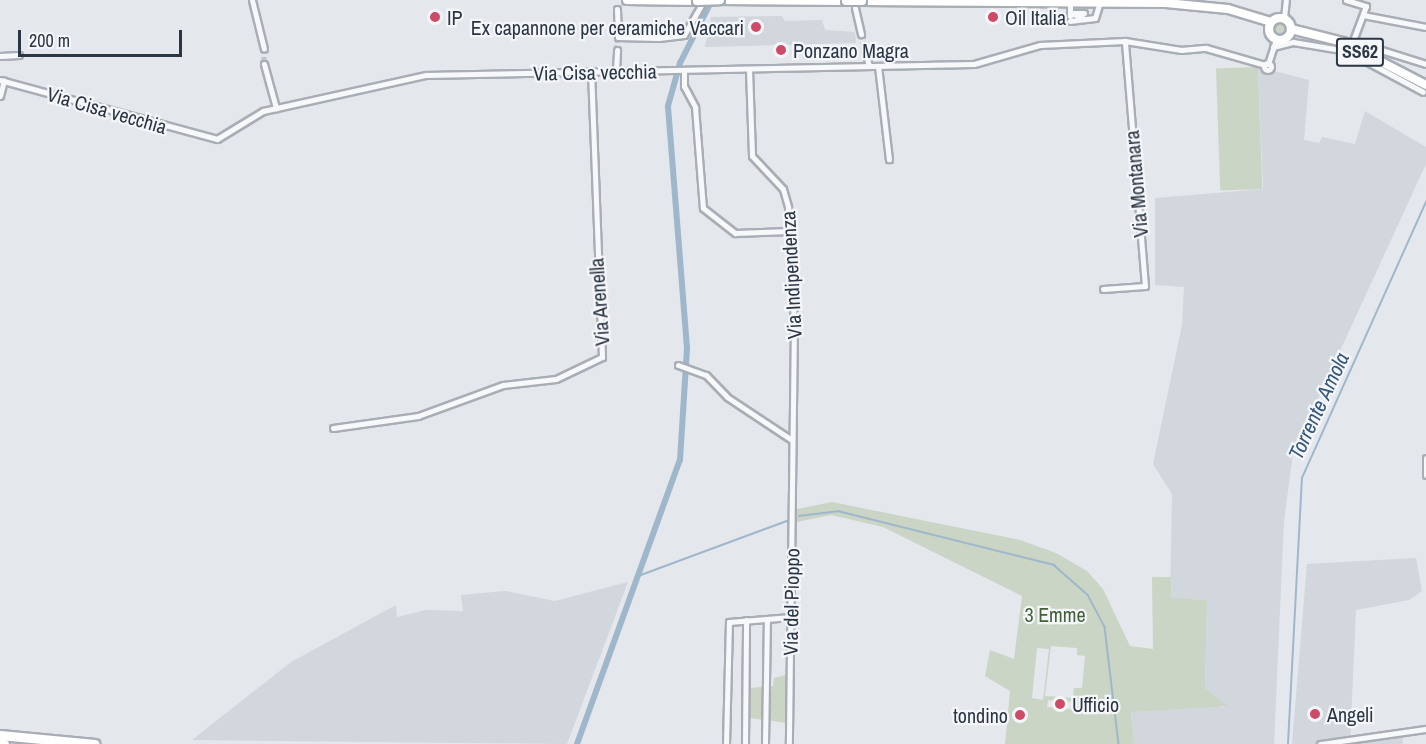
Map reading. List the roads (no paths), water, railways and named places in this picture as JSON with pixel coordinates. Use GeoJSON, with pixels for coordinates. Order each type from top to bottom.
{"type":"FeatureCollection","features":[{"type":"Feature","properties":{"kind":"highway"},"geometry":{"type":"LineString","coordinates":[[0,735],[95,744]]}},
{"type":"Feature","properties":{"kind":"main road"},"geometry":{"type":"LineString","coordinates":[[627,0],[699,3],[720,0],[1203,3],[1272,22],[1284,18],[1291,29],[1285,39],[1274,43],[1269,32],[1272,22]]}},
{"type":"Feature","properties":{"kind":"main road","name":"SS62"},"geometry":{"type":"LineString","coordinates":[[1291,29],[1321,33],[1351,46],[1425,89]]}},
{"type":"Feature","properties":{"kind":"street"},"geometry":{"type":"LineString","coordinates":[[252,0],[264,49]]}},
{"type":"Feature","properties":{"kind":"street"},"geometry":{"type":"LineString","coordinates":[[1284,18],[1286,0]]}},
{"type":"Feature","properties":{"kind":"street"},"geometry":{"type":"LineString","coordinates":[[1346,0],[1366,6],[1351,46]]}},
{"type":"Feature","properties":{"kind":"street"},"geometry":{"type":"LineString","coordinates":[[1091,16],[1100,2]]}},
{"type":"Feature","properties":{"kind":"street"},"geometry":{"type":"LineString","coordinates":[[617,9],[618,37],[659,38],[684,35],[699,3]]}},
{"type":"Feature","properties":{"kind":"street"},"geometry":{"type":"LineString","coordinates":[[1070,3],[1071,17]]}},
{"type":"Feature","properties":{"kind":"street"},"geometry":{"type":"LineString","coordinates":[[855,8],[861,34]]}},
{"type":"Feature","properties":{"kind":"street"},"geometry":{"type":"LineString","coordinates":[[1363,15],[1426,27]]}},
{"type":"Feature","properties":{"kind":"street"},"geometry":{"type":"LineString","coordinates":[[1071,17],[1091,16]]}},
{"type":"Feature","properties":{"kind":"street"},"geometry":{"type":"LineString","coordinates":[[1071,17],[1091,16]]}},
{"type":"Feature","properties":{"kind":"street","name":"Via Cisa vecchia"},"geometry":{"type":"LineString","coordinates":[[2,80],[208,138],[222,137],[276,108],[426,75],[974,64],[1040,45],[1125,41],[1181,50],[1206,48],[1266,64],[1274,43]]}},
{"type":"Feature","properties":{"kind":"street","name":"Via Montanara"},"geometry":{"type":"LineString","coordinates":[[1102,289],[1145,286],[1125,41]]}},
{"type":"Feature","properties":{"kind":"street"},"geometry":{"type":"LineString","coordinates":[[1274,43],[1293,42],[1347,51],[1425,89]]}},
{"type":"Feature","properties":{"kind":"street"},"geometry":{"type":"LineString","coordinates":[[1362,52],[1375,48],[1426,64]]}},
{"type":"Feature","properties":{"kind":"street"},"geometry":{"type":"LineString","coordinates":[[616,71],[617,50]]}},
{"type":"Feature","properties":{"kind":"street"},"geometry":{"type":"LineString","coordinates":[[866,50],[869,66]]}},
{"type":"Feature","properties":{"kind":"street"},"geometry":{"type":"LineString","coordinates":[[0,56],[19,56]]}},
{"type":"Feature","properties":{"kind":"street"},"geometry":{"type":"LineString","coordinates":[[264,64],[276,108]]}},
{"type":"Feature","properties":{"kind":"street"},"geometry":{"type":"LineString","coordinates":[[878,66],[889,159]]}},
{"type":"Feature","properties":{"kind":"street","name":"Via Indipendenza"},"geometry":{"type":"LineString","coordinates":[[749,69],[750,148],[759,168],[787,198],[792,460]]}},
{"type":"Feature","properties":{"kind":"street"},"geometry":{"type":"LineString","coordinates":[[682,70],[684,86],[695,107],[703,208],[735,233],[789,231]]}},
{"type":"Feature","properties":{"kind":"street","name":"Via Arenella"},"geometry":{"type":"LineString","coordinates":[[333,428],[417,416],[503,385],[556,379],[602,357],[591,72]]}},
{"type":"Feature","properties":{"kind":"street"},"geometry":{"type":"LineString","coordinates":[[0,96],[2,80]]}},
{"type":"Feature","properties":{"kind":"street"},"geometry":{"type":"LineString","coordinates":[[683,365],[792,440]]}},
{"type":"Feature","properties":{"kind":"street"},"geometry":{"type":"LineString","coordinates":[[1426,458],[1426,475]]}},
{"type":"Feature","properties":{"kind":"street","name":"Via del Pioppo"},"geometry":{"type":"LineString","coordinates":[[789,744],[792,460]]}},
{"type":"Feature","properties":{"kind":"street"},"geometry":{"type":"LineString","coordinates":[[726,744],[729,622],[791,617]]}},
{"type":"Feature","properties":{"kind":"street"},"geometry":{"type":"LineString","coordinates":[[765,744],[767,619]]}},
{"type":"Feature","properties":{"kind":"street"},"geometry":{"type":"LineString","coordinates":[[745,744],[747,620]]}},
{"type":"Feature","properties":{"kind":"street"},"geometry":{"type":"LineString","coordinates":[[1320,744],[1426,729]]}},
{"type":"Feature","properties":{"kind":"waterway"},"geometry":{"type":"LineString","coordinates":[[577,744],[680,460],[687,348],[668,106],[680,63],[712,0]]}},
{"type":"Feature","properties":{"kind":"waterway","name":"Torrente Amola"},"geometry":{"type":"LineString","coordinates":[[1288,744],[1302,478],[1426,202]]}},
{"type":"Feature","properties":{"kind":"waterway"},"geometry":{"type":"LineString","coordinates":[[799,516],[838,511],[1054,565],[1088,595],[1105,627],[1119,744]]}},
{"type":"Feature","properties":{"kind":"waterway"},"geometry":{"type":"LineString","coordinates":[[641,575],[787,521]]}},
{"type":"Feature","properties":{"kind":"tunnel"},"geometry":{"type":"LineString","coordinates":[[861,34],[865,50]]}},
{"type":"Feature","properties":{"kind":"tunnel"},"geometry":{"type":"LineString","coordinates":[[617,50],[618,37]]}},
{"type":"Feature","properties":{"kind":"tunnel"},"geometry":{"type":"LineString","coordinates":[[264,49],[264,64]]}},
{"type":"Feature","properties":{"kind":"place","name":"IP"},"geometry":{"type":"Point","coordinates":[435,17]}},
{"type":"Feature","properties":{"kind":"place","name":"Oil Italia"},"geometry":{"type":"Point","coordinates":[993,17]}},
{"type":"Feature","properties":{"kind":"place","name":"Ex capannone per ceramiche Vaccari"},"geometry":{"type":"Point","coordinates":[756,27]}},
{"type":"Feature","properties":{"kind":"place","name":"Ponzano Magra"},"geometry":{"type":"Point","coordinates":[781,50]}},
{"type":"Feature","properties":{"kind":"place","name":"Ufficio"},"geometry":{"type":"Point","coordinates":[1060,704]}},
{"type":"Feature","properties":{"kind":"place","name":"Angeli"},"geometry":{"type":"Point","coordinates":[1315,714]}},
{"type":"Feature","properties":{"kind":"place","name":"tondino"},"geometry":{"type":"Point","coordinates":[1020,715]}},
{"type":"Feature","properties":{"kind":"park label","name":"3 Emme"},"geometry":{"type":"Point","coordinates":[1055,614]}}]}
